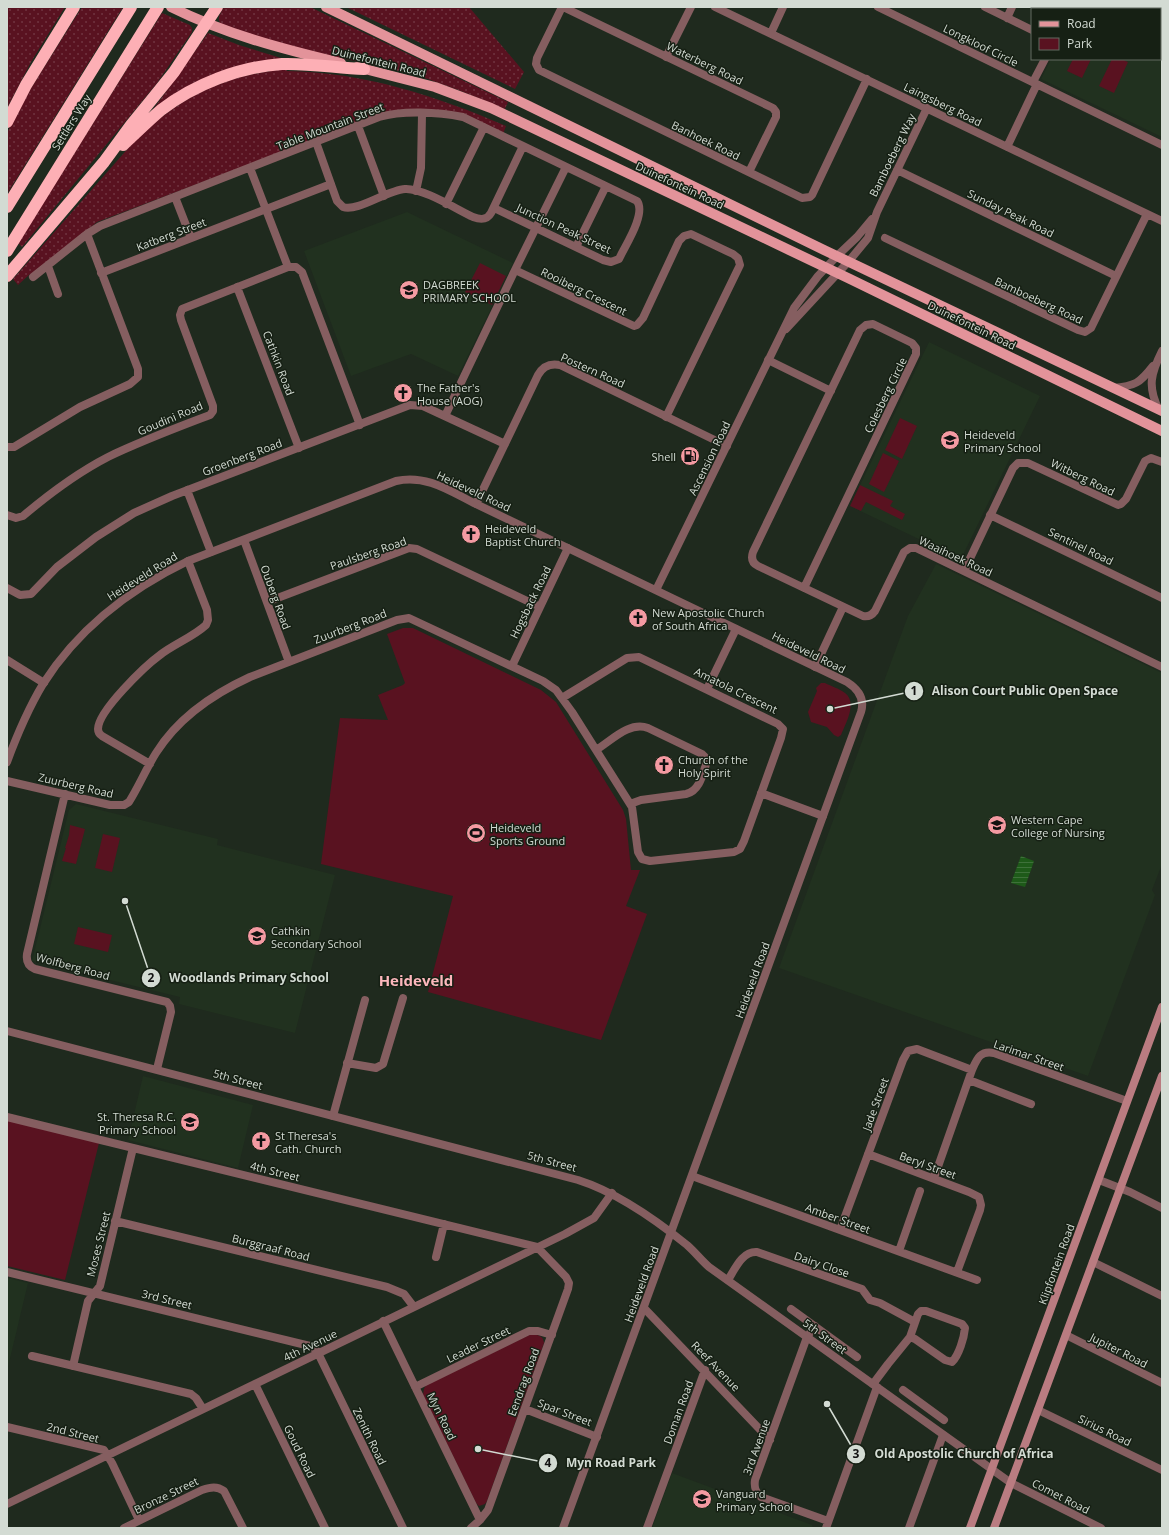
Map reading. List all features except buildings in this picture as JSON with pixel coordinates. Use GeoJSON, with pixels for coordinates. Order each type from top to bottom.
{"type":"FeatureCollection","features":[{"type":"Feature","properties":{"kind":"highway"},"geometry":{"type":"LineString","coordinates":[[7,122],[41,59],[74,7]]}},
{"type":"Feature","properties":{"kind":"highway","name":"Settlers Way"},"geometry":{"type":"LineString","coordinates":[[7,207],[131,7]]}},
{"type":"Feature","properties":{"kind":"highway","name":"Settlers Way"},"geometry":{"type":"LineString","coordinates":[[7,251],[158,7]]}},
{"type":"Feature","properties":{"kind":"highway"},"geometry":{"type":"LineString","coordinates":[[7,276],[104,162],[131,125],[174,72],[217,7]]}},
{"type":"Feature","properties":{"kind":"highway"},"geometry":{"type":"LineString","coordinates":[[104,162],[162,110],[184,96],[230,74],[253,68],[280,64],[364,69]]}},
{"type":"Feature","properties":{"kind":"main road","name":"Duinefontein Road"},"geometry":{"type":"LineString","coordinates":[[170,7],[247,39],[280,49],[364,69],[442,90],[491,108],[826,267],[1162,431]]}},
{"type":"Feature","properties":{"kind":"main road","name":"Duinefontein Road"},"geometry":{"type":"LineString","coordinates":[[326,7],[837,256],[1160,411]]}},
{"type":"Feature","properties":{"kind":"main road","name":"Klipfontein Road"},"geometry":{"type":"LineString","coordinates":[[970,1528],[1162,1007]]}},
{"type":"Feature","properties":{"kind":"main road"},"geometry":{"type":"LineString","coordinates":[[994,1528],[1162,1076]]}},
{"type":"Feature","properties":{"kind":"street","name":"Waterberg Road"},"geometry":{"type":"LineString","coordinates":[[562,7],[775,110],[776,117],[749,172]]}},
{"type":"Feature","properties":{"kind":"street","name":"Banhoek Road"},"geometry":{"type":"LineString","coordinates":[[562,7],[537,58],[536,64],[539,70],[798,196],[806,198],[810,197],[867,79]]}},
{"type":"Feature","properties":{"kind":"street"},"geometry":{"type":"LineString","coordinates":[[666,57],[691,7]]}},
{"type":"Feature","properties":{"kind":"street","name":"Laingsberg Road"},"geometry":{"type":"LineString","coordinates":[[715,7],[1162,221]]}},
{"type":"Feature","properties":{"kind":"street"},"geometry":{"type":"LineString","coordinates":[[770,33],[783,7]]}},
{"type":"Feature","properties":{"kind":"street","name":"Longkloof Circle"},"geometry":{"type":"LineString","coordinates":[[878,7],[1162,145]]}},
{"type":"Feature","properties":{"kind":"street"},"geometry":{"type":"LineString","coordinates":[[985,7],[1031,30]]}},
{"type":"Feature","properties":{"kind":"street"},"geometry":{"type":"LineString","coordinates":[[1007,18],[1012,7]]}},
{"type":"Feature","properties":{"kind":"street"},"geometry":{"type":"LineString","coordinates":[[1007,147],[1045,60]]}},
{"type":"Feature","properties":{"kind":"street","name":"Bamboeberg Way"},"geometry":{"type":"LineString","coordinates":[[838,273],[865,242],[877,212],[927,108]]}},
{"type":"Feature","properties":{"kind":"street"},"geometry":{"type":"LineString","coordinates":[[416,191],[421,168],[422,114]]}},
{"type":"Feature","properties":{"kind":"street","name":"Table Mountain Street"},"geometry":{"type":"LineString","coordinates":[[33,277],[87,234],[100,226],[387,115],[422,114],[459,116],[637,201],[640,208]]}},
{"type":"Feature","properties":{"kind":"street"},"geometry":{"type":"LineString","coordinates":[[358,126],[384,196]]}},
{"type":"Feature","properties":{"kind":"street"},"geometry":{"type":"LineString","coordinates":[[446,204],[484,127]]}},
{"type":"Feature","properties":{"kind":"street"},"geometry":{"type":"LineString","coordinates":[[316,142],[338,203],[345,208],[351,208],[404,189],[416,191],[482,220],[489,216],[494,208],[523,146]]}},
{"type":"Feature","properties":{"kind":"street"},"geometry":{"type":"LineString","coordinates":[[445,416],[566,167]]}},
{"type":"Feature","properties":{"kind":"street"},"geometry":{"type":"LineString","coordinates":[[250,168],[288,267],[296,267],[302,272],[360,424]]}},
{"type":"Feature","properties":{"kind":"street","name":"Sunday Peak Road"},"geometry":{"type":"LineString","coordinates":[[897,170],[1116,276]]}},
{"type":"Feature","properties":{"kind":"street","name":"Katberg Street"},"geometry":{"type":"LineString","coordinates":[[101,272],[331,184]]}},
{"type":"Feature","properties":{"kind":"street"},"geometry":{"type":"LineString","coordinates":[[576,247],[606,186]]}},
{"type":"Feature","properties":{"kind":"street"},"geometry":{"type":"LineString","coordinates":[[175,197],[191,238]]}},
{"type":"Feature","properties":{"kind":"street","name":"Junction Peak Street"},"geometry":{"type":"LineString","coordinates":[[494,208],[603,260],[611,262],[621,255],[638,218],[640,208]]}},
{"type":"Feature","properties":{"kind":"street","name":"Bamboeberg Way"},"geometry":{"type":"LineString","coordinates":[[826,267],[858,237],[877,212]]}},
{"type":"Feature","properties":{"kind":"street","name":"Bamboeberg Road"},"geometry":{"type":"LineString","coordinates":[[885,238],[1083,332],[1088,332],[1147,214]]}},
{"type":"Feature","properties":{"kind":"street"},"geometry":{"type":"LineString","coordinates":[[7,447],[14,447],[80,407],[130,384],[138,377],[138,368],[87,234]]}},
{"type":"Feature","properties":{"kind":"street","name":"Rooiberg Crescent"},"geometry":{"type":"LineString","coordinates":[[515,270],[634,326],[638,325],[643,318],[679,240],[684,236],[688,234],[694,235],[733,254],[738,258],[740,262],[739,267],[666,417]]}},
{"type":"Feature","properties":{"kind":"street"},"geometry":{"type":"LineString","coordinates":[[48,266],[58,294]]}},
{"type":"Feature","properties":{"kind":"street","name":"Goudini Road"},"geometry":{"type":"LineString","coordinates":[[7,515],[16,518],[23,516],[59,487],[105,459],[154,437],[210,415],[213,411],[213,406],[181,320],[180,312],[184,307],[288,267]]}},
{"type":"Feature","properties":{"kind":"street","name":"Ascension Road"},"geometry":{"type":"LineString","coordinates":[[656,590],[796,304],[826,267]]}},
{"type":"Feature","properties":{"kind":"street","name":"Ascension Road"},"geometry":{"type":"LineString","coordinates":[[781,334],[838,273]]}},
{"type":"Feature","properties":{"kind":"street","name":"Cathkin Road"},"geometry":{"type":"LineString","coordinates":[[237,287],[299,448]]}},
{"type":"Feature","properties":{"kind":"street","name":"Colesberg Circle"},"geometry":{"type":"LineString","coordinates":[[752,560],[753,552],[860,330],[866,325],[876,325],[911,342],[915,346],[917,352],[916,356],[804,588]]}},
{"type":"Feature","properties":{"kind":"street"},"geometry":{"type":"LineString","coordinates":[[1160,411],[1151,393],[1152,378],[1156,363],[1162,351]]}},
{"type":"Feature","properties":{"kind":"street"},"geometry":{"type":"LineString","coordinates":[[768,360],[831,391]]}},
{"type":"Feature","properties":{"kind":"street"},"geometry":{"type":"LineString","coordinates":[[1112,388],[1133,386],[1140,382],[1156,363]]}},
{"type":"Feature","properties":{"kind":"street","name":"Postern Road"},"geometry":{"type":"LineString","coordinates":[[476,504],[540,372],[553,364],[560,365],[727,446]]}},
{"type":"Feature","properties":{"kind":"street","name":"Groenberg Road"},"geometry":{"type":"LineString","coordinates":[[7,588],[20,596],[31,594],[57,567],[96,537],[134,513],[186,490],[360,424],[415,405],[423,406],[505,444]]}},
{"type":"Feature","properties":{"kind":"street","name":"Witberg Road"},"geometry":{"type":"LineString","coordinates":[[964,571],[1013,468],[1018,462],[1028,463],[1118,505],[1126,499],[1145,460],[1151,458],[1162,462]]}},
{"type":"Feature","properties":{"kind":"street","name":"Heideveld Road"},"geometry":{"type":"LineString","coordinates":[[7,762],[18,731],[44,683],[85,632],[121,600],[188,561],[404,479],[418,479],[428,482],[476,504],[815,667],[853,687],[859,693],[862,704],[861,712],[563,1528]]}},
{"type":"Feature","properties":{"kind":"street"},"geometry":{"type":"LineString","coordinates":[[186,490],[211,552]]}},
{"type":"Feature","properties":{"kind":"street","name":"Sentinel Road"},"geometry":{"type":"LineString","coordinates":[[990,515],[1162,598]]}},
{"type":"Feature","properties":{"kind":"street","name":"Ouberg Road"},"geometry":{"type":"LineString","coordinates":[[244,540],[289,662]]}},
{"type":"Feature","properties":{"kind":"street","name":"Paulsberg Road"},"geometry":{"type":"LineString","coordinates":[[267,602],[409,548],[417,549],[540,607]]}},
{"type":"Feature","properties":{"kind":"street","name":"Hogsback Road"},"geometry":{"type":"LineString","coordinates":[[512,666],[568,548]]}},
{"type":"Feature","properties":{"kind":"street","name":"Waaihoek Road"},"geometry":{"type":"LineString","coordinates":[[752,560],[758,566],[864,616],[872,614],[904,552],[910,548],[916,548],[1162,667]]}},
{"type":"Feature","properties":{"kind":"street"},"geometry":{"type":"LineString","coordinates":[[150,764],[99,734],[98,727],[101,718],[119,695],[142,670],[168,649],[206,625],[208,620],[207,610],[188,561]]}},
{"type":"Feature","properties":{"kind":"street"},"geometry":{"type":"LineString","coordinates":[[815,667],[843,607]]}},
{"type":"Feature","properties":{"kind":"street","name":"Zuurberg Road"},"geometry":{"type":"LineString","coordinates":[[7,780],[110,805],[124,805],[129,802],[133,796],[157,752],[173,731],[194,710],[211,698],[229,687],[289,662],[397,620],[409,618],[543,681],[556,690],[630,804],[635,821],[638,852],[642,859]]}},
{"type":"Feature","properties":{"kind":"street"},"geometry":{"type":"LineString","coordinates":[[707,688],[736,629]]}},
{"type":"Feature","properties":{"kind":"street","name":"Amatola Crescent"},"geometry":{"type":"LineString","coordinates":[[562,698],[627,658],[634,656],[644,658],[707,688],[776,722],[782,727],[783,731],[781,738],[742,846],[737,850],[650,861],[642,859]]}},
{"type":"Feature","properties":{"kind":"street"},"geometry":{"type":"LineString","coordinates":[[7,660],[44,683]]}},
{"type":"Feature","properties":{"kind":"street"},"geometry":{"type":"LineString","coordinates":[[596,750],[629,729],[641,726],[682,744],[702,754],[706,758],[707,761],[698,784],[693,792],[641,800],[630,804]]}},
{"type":"Feature","properties":{"kind":"street"},"geometry":{"type":"LineString","coordinates":[[761,793],[823,816]]}},
{"type":"Feature","properties":{"kind":"street","name":"Wolfberg Road"},"geometry":{"type":"LineString","coordinates":[[65,794],[27,954],[27,961],[30,966],[35,969],[167,1002],[170,1006],[171,1012],[157,1069]]}},
{"type":"Feature","properties":{"kind":"street"},"geometry":{"type":"LineString","coordinates":[[347,1063],[376,1068],[383,1064],[403,998]]}},
{"type":"Feature","properties":{"kind":"street"},"geometry":{"type":"LineString","coordinates":[[333,1116],[365,1000]]}},
{"type":"Feature","properties":{"kind":"street","name":"5th Street"},"geometry":{"type":"LineString","coordinates":[[7,1031],[578,1180],[612,1193],[687,1245],[709,1267],[1011,1483]]}},
{"type":"Feature","properties":{"kind":"street","name":"Jade Street"},"geometry":{"type":"LineString","coordinates":[[840,1230],[903,1060],[908,1051],[917,1049],[972,1070]]}},
{"type":"Feature","properties":{"kind":"street","name":"Larimar Street"},"geometry":{"type":"LineString","coordinates":[[934,1178],[972,1070],[981,1054],[990,1052],[1127,1101]]}},
{"type":"Feature","properties":{"kind":"street"},"geometry":{"type":"LineString","coordinates":[[969,1080],[1031,1104]]}},
{"type":"Feature","properties":{"kind":"street","name":"4th Street"},"geometry":{"type":"LineString","coordinates":[[7,1117],[537,1246]]}},
{"type":"Feature","properties":{"kind":"street","name":"Moses Street"},"geometry":{"type":"LineString","coordinates":[[73,1366],[88,1301],[100,1286],[133,1148]]}},
{"type":"Feature","properties":{"kind":"street","name":"Beryl Street"},"geometry":{"type":"LineString","coordinates":[[868,1154],[934,1178],[979,1197],[981,1205],[980,1210],[957,1272]]}},
{"type":"Feature","properties":{"kind":"street","name":"Amber Street"},"geometry":{"type":"LineString","coordinates":[[692,1176],[977,1280]]}},
{"type":"Feature","properties":{"kind":"street"},"geometry":{"type":"LineString","coordinates":[[1099,1180],[1120,1188],[1162,1208]]}},
{"type":"Feature","properties":{"kind":"street"},"geometry":{"type":"LineString","coordinates":[[899,1251],[920,1191]]}},
{"type":"Feature","properties":{"kind":"street","name":"4th Avenue"},"geometry":{"type":"LineString","coordinates":[[7,1504],[537,1246],[565,1234],[594,1218],[612,1193]]}},
{"type":"Feature","properties":{"kind":"street","name":"Burggraaf Road"},"geometry":{"type":"LineString","coordinates":[[115,1221],[387,1287],[404,1294],[414,1307]]}},
{"type":"Feature","properties":{"kind":"street"},"geometry":{"type":"LineString","coordinates":[[436,1257],[444,1224]]}},
{"type":"Feature","properties":{"kind":"street","name":"Eendrag Road"},"geometry":{"type":"LineString","coordinates":[[470,1528],[480,1520],[488,1510],[568,1289],[569,1283],[566,1277],[537,1246]]}},
{"type":"Feature","properties":{"kind":"street","name":"Dairy Close"},"geometry":{"type":"LineString","coordinates":[[728,1280],[744,1256],[748,1253],[757,1252],[862,1289],[870,1300],[880,1303],[915,1322]]}},
{"type":"Feature","properties":{"kind":"street"},"geometry":{"type":"LineString","coordinates":[[1093,1262],[1162,1296]]}},
{"type":"Feature","properties":{"kind":"street","name":"3rd Street"},"geometry":{"type":"LineString","coordinates":[[7,1272],[305,1344],[315,1349],[318,1353]]}},
{"type":"Feature","properties":{"kind":"street","name":"Reef Avenue"},"geometry":{"type":"LineString","coordinates":[[644,1308],[705,1370],[770,1440]]}},
{"type":"Feature","properties":{"kind":"street"},"geometry":{"type":"LineString","coordinates":[[791,1309],[857,1357]]}},
{"type":"Feature","properties":{"kind":"street"},"geometry":{"type":"LineString","coordinates":[[827,1525],[875,1386],[888,1364],[910,1337],[918,1314],[921,1311],[926,1311],[962,1324],[965,1328],[956,1358],[952,1362],[945,1360],[910,1337]]}},
{"type":"Feature","properties":{"kind":"street","name":"Myn Road"},"geometry":{"type":"LineString","coordinates":[[383,1321],[480,1520]]}},
{"type":"Feature","properties":{"kind":"street","name":"3rd Avenue"},"geometry":{"type":"LineString","coordinates":[[815,1326],[807,1337],[755,1480],[755,1490],[766,1499],[827,1525]]}},
{"type":"Feature","properties":{"kind":"street","name":"Leader Street"},"geometry":{"type":"LineString","coordinates":[[415,1387],[529,1332],[538,1331],[552,1335]]}},
{"type":"Feature","properties":{"kind":"street","name":"Jupiter Road"},"geometry":{"type":"LineString","coordinates":[[1066,1335],[1162,1384]]}},
{"type":"Feature","properties":{"kind":"street","name":"Zenith Road"},"geometry":{"type":"LineString","coordinates":[[318,1353],[403,1528]]}},
{"type":"Feature","properties":{"kind":"street"},"geometry":{"type":"LineString","coordinates":[[32,1356],[191,1394],[196,1398],[203,1409]]}},
{"type":"Feature","properties":{"kind":"street","name":"Doman Road"},"geometry":{"type":"LineString","coordinates":[[646,1528],[705,1370]]}},
{"type":"Feature","properties":{"kind":"street","name":"Goud Road"},"geometry":{"type":"LineString","coordinates":[[255,1384],[325,1528]]}},
{"type":"Feature","properties":{"kind":"street"},"geometry":{"type":"LineString","coordinates":[[903,1390],[944,1420]]}},
{"type":"Feature","properties":{"kind":"street"},"geometry":{"type":"LineString","coordinates":[[912,1413],[920,1402]]}},
{"type":"Feature","properties":{"kind":"street","name":"Spar Street"},"geometry":{"type":"LineString","coordinates":[[525,1409],[597,1436]]}},
{"type":"Feature","properties":{"kind":"street","name":"Sirius Road"},"geometry":{"type":"LineString","coordinates":[[1038,1410],[1162,1470]]}},
{"type":"Feature","properties":{"kind":"street","name":"2nd Street"},"geometry":{"type":"LineString","coordinates":[[7,1427],[104,1450],[112,1463],[139,1520]]}},
{"type":"Feature","properties":{"kind":"street"},"geometry":{"type":"LineString","coordinates":[[909,1528],[943,1435]]}},
{"type":"Feature","properties":{"kind":"street","name":"Comet Road"},"geometry":{"type":"LineString","coordinates":[[1011,1483],[1101,1528]]}},
{"type":"Feature","properties":{"kind":"street","name":"Bronze Street"},"geometry":{"type":"LineString","coordinates":[[124,1528],[202,1490],[214,1487],[220,1488],[224,1491],[243,1528]]}},
{"type":"Feature","properties":{"kind":"shaded area"},"geometry":{"type":"Polygon","coordinates":[[[1162,7],[1162,137],[1041,79],[1050,60],[1161,60],[1161,8],[1076,8],[1162,7]]]}},
{"type":"Feature","properties":{"kind":"shaded area","name":"DAGBREEK PRIMARY SCHOOL"},"geometry":{"type":"Polygon","coordinates":[[[407,212],[513,263],[458,376],[411,354],[351,376],[304,251],[407,212]]]}},
{"type":"Feature","properties":{"kind":"shaded area","name":"Heideveld Primary School"},"geometry":{"type":"Polygon","coordinates":[[[929,342],[1040,396],[963,555],[956,557],[850,506],[929,342]]]}},
{"type":"Feature","properties":{"kind":"shaded area","name":"Western Cape College of Nursing"},"geometry":{"type":"Polygon","coordinates":[[[936,564],[1162,673],[1162,864],[1152,890],[1155,895],[1088,1076],[779,968],[908,616],[936,564]]]}},
{"type":"Feature","properties":{"kind":"shaded area"},"geometry":{"type":"Polygon","coordinates":[[[76,804],[218,839],[217,845],[335,875],[295,1033],[179,1004],[180,997],[32,961],[69,810],[76,804]]]}},
{"type":"Feature","properties":{"kind":"shaded area"},"geometry":{"type":"Polygon","coordinates":[[[1021,856],[1034,861],[1025,887],[1011,883],[1021,856]]]}},
{"type":"Feature","properties":{"kind":"shaded area","name":"St. Theresa R.C. Primary School"},"geometry":{"type":"Polygon","coordinates":[[[143,1076],[253,1105],[238,1168],[128,1140],[143,1076]]]}},
{"type":"Feature","properties":{"kind":"shaded area"},"geometry":{"type":"Polygon","coordinates":[[[7,1278],[28,1283],[7,1371],[7,1278]]]}},
{"type":"Feature","properties":{"kind":"shaded area","name":"Vanguard Primary School"},"geometry":{"type":"Polygon","coordinates":[[[672,1473],[812,1525],[813,1528],[652,1528],[672,1473]]]}},
{"type":"Feature","properties":{"kind":"green space"},"geometry":{"type":"Polygon","coordinates":[[[7,7],[65,7],[31,62],[7,108],[7,7]]]}},
{"type":"Feature","properties":{"kind":"green space"},"geometry":{"type":"Polygon","coordinates":[[[82,7],[123,7],[7,194],[7,133],[21,104],[82,7]]]}},
{"type":"Feature","properties":{"kind":"green space"},"geometry":{"type":"Polygon","coordinates":[[[224,7],[310,7],[508,102],[505,109],[425,78],[273,42],[221,24],[219,18],[224,7]]]}},
{"type":"Feature","properties":{"kind":"green space"},"geometry":{"type":"Polygon","coordinates":[[[346,7],[469,7],[524,72],[515,89],[346,7]]]}},
{"type":"Feature","properties":{"kind":"green space"},"geometry":{"type":"Polygon","coordinates":[[[1090,7],[1162,7],[1162,42],[1161,8],[1090,7]]]}},
{"type":"Feature","properties":{"kind":"green space"},"geometry":{"type":"Polygon","coordinates":[[[162,13],[190,25],[192,32],[157,83],[22,247],[18,243],[162,13]]]}},
{"type":"Feature","properties":{"kind":"green space"},"geometry":{"type":"Polygon","coordinates":[[[208,33],[239,45],[281,58],[281,60],[266,62],[152,111],[208,33]]]}},
{"type":"Feature","properties":{"kind":"green space"},"geometry":{"type":"Polygon","coordinates":[[[1072,60],[1091,60],[1082,78],[1067,71],[1072,60]]]}},
{"type":"Feature","properties":{"kind":"green space"},"geometry":{"type":"Polygon","coordinates":[[[1112,60],[1123,60],[1128,62],[1114,93],[1099,86],[1112,60]]]}},
{"type":"Feature","properties":{"kind":"green space"},"geometry":{"type":"Polygon","coordinates":[[[286,69],[287,71],[315,72],[344,76],[399,88],[453,105],[506,126],[503,134],[462,114],[372,118],[97,222],[32,276],[30,274],[18,285],[13,279],[131,145],[165,114],[201,92],[221,84],[241,77],[286,69]]]}},
{"type":"Feature","properties":{"kind":"green space"},"geometry":{"type":"Polygon","coordinates":[[[480,263],[506,276],[492,305],[465,292],[480,263]]]}},
{"type":"Feature","properties":{"kind":"green space"},"geometry":{"type":"Polygon","coordinates":[[[900,418],[917,426],[902,459],[885,450],[900,418]]]}},
{"type":"Feature","properties":{"kind":"green space"},"geometry":{"type":"Polygon","coordinates":[[[883,453],[899,461],[884,492],[869,484],[883,453]]]}},
{"type":"Feature","properties":{"kind":"green space"},"geometry":{"type":"Polygon","coordinates":[[[860,485],[893,501],[890,506],[905,514],[902,520],[866,502],[861,511],[850,506],[860,485]]]}},
{"type":"Feature","properties":{"kind":"green space","name":"Heideveld Sports Ground"},"geometry":{"type":"Polygon","coordinates":[[[403,628],[413,628],[541,690],[556,702],[623,810],[626,819],[631,870],[640,870],[626,906],[647,914],[601,1040],[428,992],[453,896],[321,864],[340,718],[388,720],[378,695],[405,683],[387,634],[403,628]]]}},
{"type":"Feature","properties":{"kind":"green space"},"geometry":{"type":"Polygon","coordinates":[[[821,683],[825,683],[838,689],[849,697],[851,708],[841,735],[838,737],[834,735],[827,727],[811,722],[808,712],[817,691],[816,688],[821,683]]]}},
{"type":"Feature","properties":{"kind":"green space"},"geometry":{"type":"Polygon","coordinates":[[[70,825],[85,829],[76,864],[62,861],[70,825]]]}},
{"type":"Feature","properties":{"kind":"green space"},"geometry":{"type":"Polygon","coordinates":[[[103,834],[120,838],[112,872],[95,868],[103,834]]]}},
{"type":"Feature","properties":{"kind":"green space"},"geometry":{"type":"Polygon","coordinates":[[[78,927],[112,935],[108,952],[74,944],[78,927]]]}},
{"type":"Feature","properties":{"kind":"green space"},"geometry":{"type":"Polygon","coordinates":[[[7,1120],[99,1143],[65,1280],[7,1266],[7,1120]]]}},
{"type":"Feature","properties":{"kind":"green space"},"geometry":{"type":"Polygon","coordinates":[[[531,1334],[541,1337],[544,1343],[487,1501],[485,1504],[479,1506],[476,1503],[423,1395],[424,1389],[426,1385],[531,1334]]]}},
{"type":"Feature","properties":{"kind":"place","name":"DAGBREEK PRIMARY SCHOOL"},"geometry":{"type":"Point","coordinates":[409,290]}},
{"type":"Feature","properties":{"kind":"place","name":"The Father's House (AOG)"},"geometry":{"type":"Point","coordinates":[403,393]}},
{"type":"Feature","properties":{"kind":"place","name":"Heideveld Primary School"},"geometry":{"type":"Point","coordinates":[950,440]}},
{"type":"Feature","properties":{"kind":"place","name":"Shell"},"geometry":{"type":"Point","coordinates":[690,456]}},
{"type":"Feature","properties":{"kind":"place","name":"Heideveld Baptist Church"},"geometry":{"type":"Point","coordinates":[471,534]}},
{"type":"Feature","properties":{"kind":"place","name":"New Apostolic Church of South Africa"},"geometry":{"type":"Point","coordinates":[638,618]}},
{"type":"Feature","properties":{"kind":"place","name":"Alison Court Public Open Space"},"geometry":{"type":"Point","coordinates":[830,709]}},
{"type":"Feature","properties":{"kind":"place","name":"Church of the Holy Spirit"},"geometry":{"type":"Point","coordinates":[664,765]}},
{"type":"Feature","properties":{"kind":"place","name":"Western Cape College of Nursing"},"geometry":{"type":"Point","coordinates":[997,825]}},
{"type":"Feature","properties":{"kind":"place","name":"Heideveld Sports Ground"},"geometry":{"type":"Point","coordinates":[476,833]}},
{"type":"Feature","properties":{"kind":"place","name":"Woodlands Primary School"},"geometry":{"type":"Point","coordinates":[125,901]}},
{"type":"Feature","properties":{"kind":"place","name":"Cathkin Secondary School"},"geometry":{"type":"Point","coordinates":[257,936]}},
{"type":"Feature","properties":{"kind":"place","name":"St. Theresa R.C. Primary School"},"geometry":{"type":"Point","coordinates":[190,1122]}},
{"type":"Feature","properties":{"kind":"place","name":"St Theresa's Cath. Church"},"geometry":{"type":"Point","coordinates":[261,1141]}},
{"type":"Feature","properties":{"kind":"place","name":"Old Apostolic Church of Africa"},"geometry":{"type":"Point","coordinates":[827,1404]}},
{"type":"Feature","properties":{"kind":"place","name":"Myn Road Park"},"geometry":{"type":"Point","coordinates":[478,1449]}},
{"type":"Feature","properties":{"kind":"place","name":"Vanguard Primary School"},"geometry":{"type":"Point","coordinates":[702,1499]}},
{"type":"Feature","properties":{"kind":"district","name":"Heideveld"},"geometry":{"type":"Point","coordinates":[416,980]}}]}
